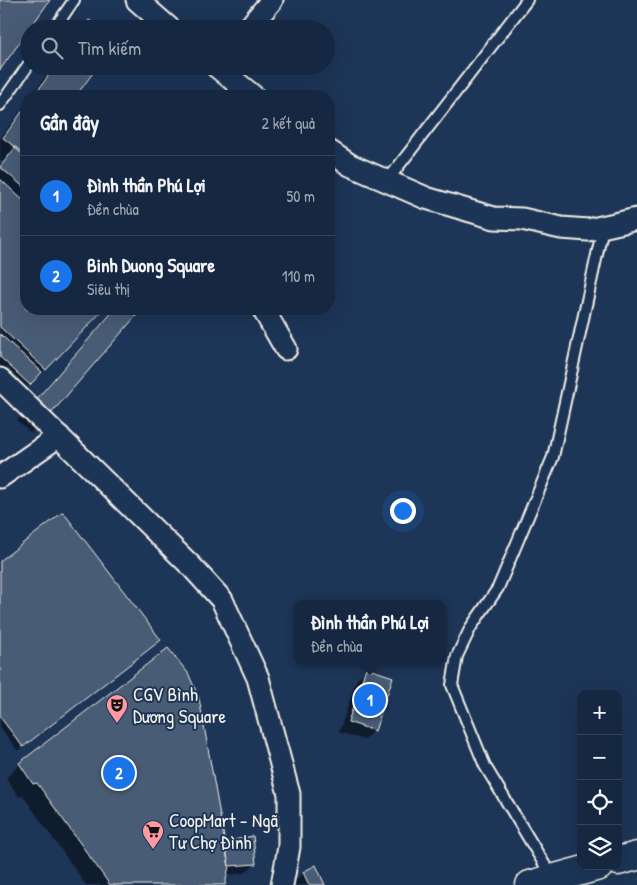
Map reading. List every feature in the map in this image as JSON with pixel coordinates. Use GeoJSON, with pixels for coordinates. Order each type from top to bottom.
{"type":"FeatureCollection","features":[{"type":"Feature","properties":{"kind":"main road"},"geometry":{"type":"LineString","coordinates":[[622,860],[637,856]]}},
{"type":"Feature","properties":{"kind":"main road"},"geometry":{"type":"LineString","coordinates":[[542,882],[585,870]]}},
{"type":"Feature","properties":{"kind":"street"},"geometry":{"type":"LineString","coordinates":[[136,0],[159,20]]}},
{"type":"Feature","properties":{"kind":"street"},"geometry":{"type":"LineString","coordinates":[[255,20],[272,0]]}},
{"type":"Feature","properties":{"kind":"street"},"geometry":{"type":"LineString","coordinates":[[227,75],[246,90]]}},
{"type":"Feature","properties":{"kind":"street"},"geometry":{"type":"LineString","coordinates":[[335,155],[350,165],[426,198],[494,218],[522,220],[561,228],[588,230],[637,218]]}},
{"type":"Feature","properties":{"kind":"street"},"geometry":{"type":"LineString","coordinates":[[266,315],[286,349]]}},
{"type":"Feature","properties":{"kind":"street"},"geometry":{"type":"LineString","coordinates":[[0,379],[192,567],[222,600],[258,678],[290,794],[289,847],[282,885]]}},
{"type":"Feature","properties":{"kind":"street"},"geometry":{"type":"LineString","coordinates":[[0,477],[59,436]]}},
{"type":"Feature","properties":{"kind":"lane"},"geometry":{"type":"LineString","coordinates":[[60,20],[74,0]]}},
{"type":"Feature","properties":{"kind":"lane"},"geometry":{"type":"LineString","coordinates":[[387,181],[527,0]]}},
{"type":"Feature","properties":{"kind":"lane"},"geometry":{"type":"LineString","coordinates":[[0,105],[21,75]]}},
{"type":"Feature","properties":{"kind":"lane"},"geometry":{"type":"LineString","coordinates":[[542,882],[485,766],[452,685],[457,656],[471,627],[498,588],[553,457],[603,227]]}},
{"type":"Feature","properties":{"kind":"building"},"geometry":{"type":"Polygon","coordinates":[[[0,0],[50,0],[36,20],[20,20],[20,42],[0,70],[0,0]]]}},
{"type":"Feature","properties":{"kind":"building"},"geometry":{"type":"Polygon","coordinates":[[[49,75],[91,75],[80,90],[38,90],[49,75]]]}},
{"type":"Feature","properties":{"kind":"building"},"geometry":{"type":"Polygon","coordinates":[[[20,114],[20,151],[3,138],[20,114]]]}},
{"type":"Feature","properties":{"kind":"building"},"geometry":{"type":"Polygon","coordinates":[[[15,148],[20,152],[20,184],[0,167],[15,148]]]}},
{"type":"Feature","properties":{"kind":"building"},"geometry":{"type":"Polygon","coordinates":[[[0,179],[20,197],[20,315],[98,315],[46,370],[0,327],[0,179]]]}},
{"type":"Feature","properties":{"kind":"building"},"geometry":{"type":"Polygon","coordinates":[[[110,315],[137,315],[49,416],[34,402],[110,315]]]}},
{"type":"Feature","properties":{"kind":"building"},"geometry":{"type":"Polygon","coordinates":[[[0,334],[42,372],[30,385],[0,357],[0,334]]]}},
{"type":"Feature","properties":{"kind":"building"},"geometry":{"type":"Polygon","coordinates":[[[63,512],[161,640],[23,747],[0,717],[0,561],[63,512]]]}},
{"type":"Feature","properties":{"kind":"building"},"geometry":{"type":"Polygon","coordinates":[[[168,648],[188,673],[199,698],[229,866],[225,885],[110,885],[37,783],[33,784],[19,763],[168,648]]]}},
{"type":"Feature","properties":{"kind":"building"},"geometry":{"type":"Polygon","coordinates":[[[366,668],[393,677],[375,731],[348,722],[366,668]]]}},
{"type":"Feature","properties":{"kind":"building"},"geometry":{"type":"Polygon","coordinates":[[[253,836],[256,864],[229,866],[224,842],[253,836]]]}},
{"type":"Feature","properties":{"kind":"building"},"geometry":{"type":"Polygon","coordinates":[[[316,865],[325,885],[309,885],[303,872],[316,865]]]}},
{"type":"Feature","properties":{"kind":"place","name":"Đình thần Phú Lợi"},"geometry":{"type":"Point","coordinates":[370,700]}},
{"type":"Feature","properties":{"kind":"place","name":"CGV Bình Dương Square"},"geometry":{"type":"Point","coordinates":[117,724]}},
{"type":"Feature","properties":{"kind":"place","name":"Binh Duong Square"},"geometry":{"type":"Point","coordinates":[119,773]}},
{"type":"Feature","properties":{"kind":"place","name":"CoopMart - Ngã Tư Chợ Đình"},"geometry":{"type":"Point","coordinates":[153,850]}}]}
